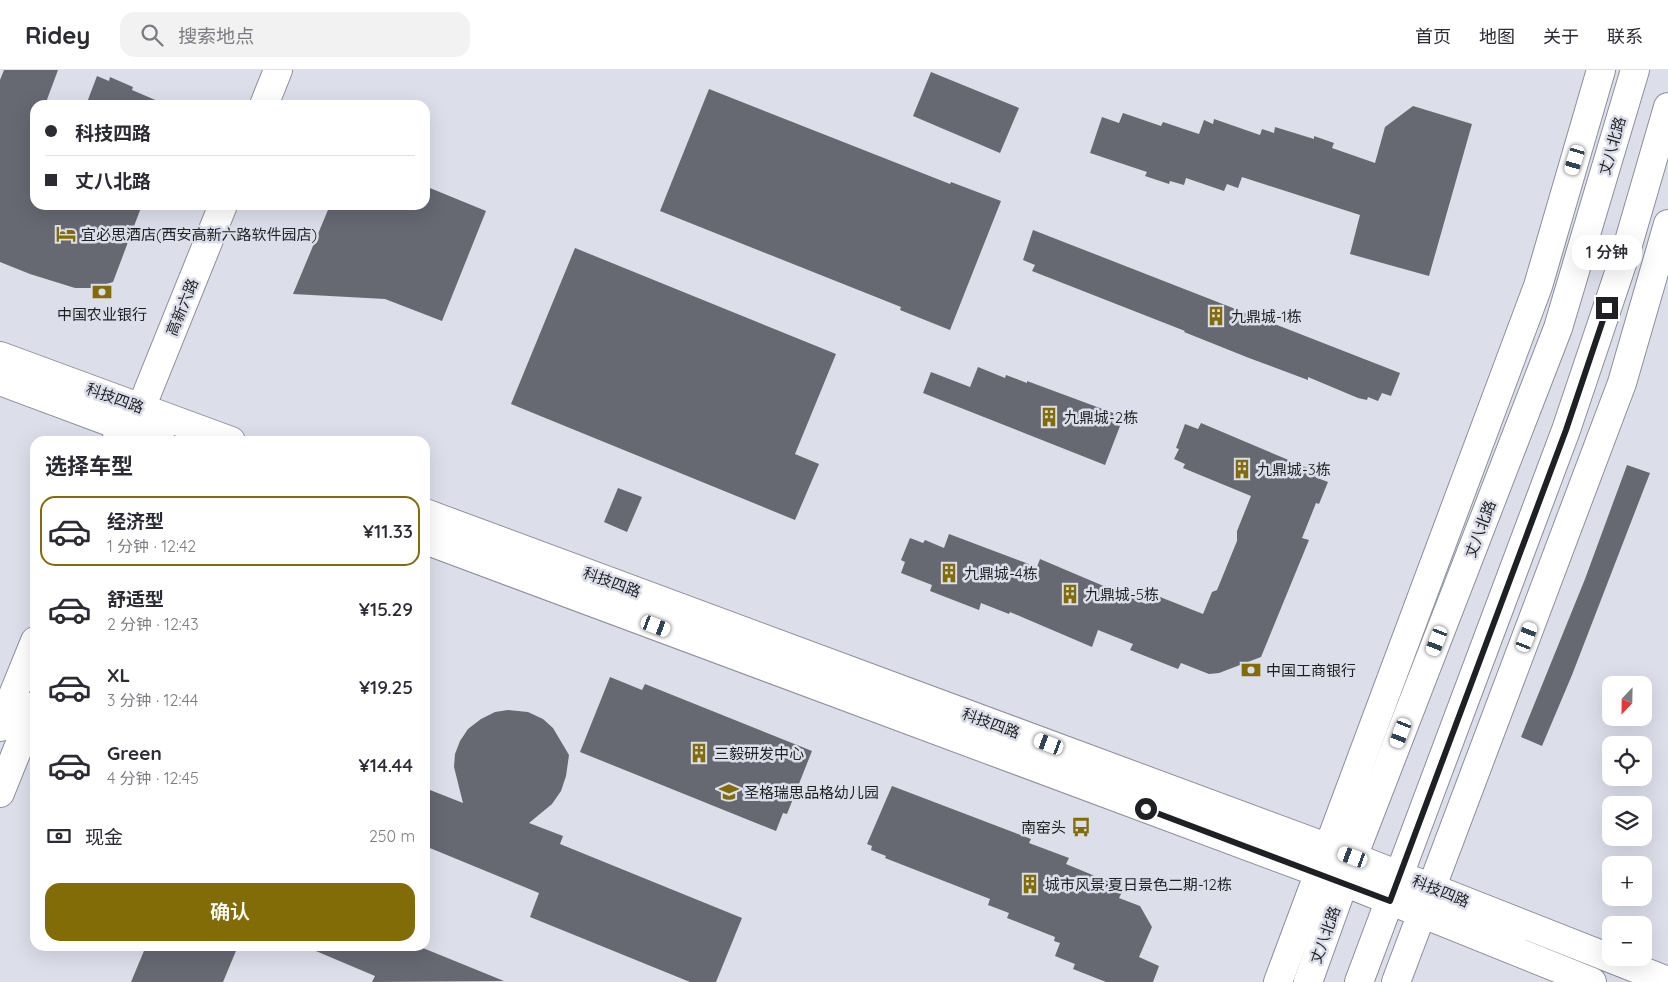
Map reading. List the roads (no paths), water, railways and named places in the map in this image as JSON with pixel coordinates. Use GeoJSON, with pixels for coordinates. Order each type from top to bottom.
{"type":"FeatureCollection","features":[{"type":"Feature","properties":{"kind":"main road"},"geometry":{"type":"LineString","coordinates":[[266,100],[278,70]]}},
{"type":"Feature","properties":{"kind":"main road"},"geometry":{"type":"LineString","coordinates":[[1341,853],[1538,286],[1601,70]]}},
{"type":"Feature","properties":{"kind":"main road","name":"丈八北路"},"geometry":{"type":"LineString","coordinates":[[1308,982],[1332,878],[1341,853],[1558,328],[1635,70]]}},
{"type":"Feature","properties":{"kind":"main road"},"geometry":{"type":"LineString","coordinates":[[1359,982],[1566,430],[1625,255],[1668,106]]}},
{"type":"Feature","properties":{"kind":"main road","name":"高新六路"},"geometry":{"type":"LineString","coordinates":[[137,436],[142,408],[221,210]]}},
{"type":"Feature","properties":{"kind":"main road"},"geometry":{"type":"LineString","coordinates":[[1396,982],[1622,383],[1668,224]]}},
{"type":"Feature","properties":{"kind":"main road","name":"科技四路"},"geometry":{"type":"LineString","coordinates":[[0,356],[217,436]]}},
{"type":"Feature","properties":{"kind":"main road","name":"科技四路"},"geometry":{"type":"LineString","coordinates":[[0,381],[135,436]]}},
{"type":"Feature","properties":{"kind":"main road","name":"科技四路"},"geometry":{"type":"LineString","coordinates":[[430,515],[1400,875],[1668,981]]}},
{"type":"Feature","properties":{"kind":"main road","name":"科技四路"},"geometry":{"type":"LineString","coordinates":[[430,542],[1332,878],[1592,982]]}},
{"type":"Feature","properties":{"kind":"main road"},"geometry":{"type":"LineString","coordinates":[[0,727],[30,653]]}},
{"type":"Feature","properties":{"kind":"main road"},"geometry":{"type":"LineString","coordinates":[[0,793],[30,718]]}},
{"type":"Feature","properties":{"kind":"main road"},"geometry":{"type":"LineString","coordinates":[[1278,982],[1332,878]]}},
{"type":"Feature","properties":{"kind":"place","name":"宜必思酒店(西安高新六路软件园店)"},"geometry":{"type":"Point","coordinates":[66,234]}},
{"type":"Feature","properties":{"kind":"place","name":"中国农业银行"},"geometry":{"type":"Point","coordinates":[102,292]}},
{"type":"Feature","properties":{"kind":"place","name":"九鼎城-1栋"},"geometry":{"type":"Point","coordinates":[1216,316]}},
{"type":"Feature","properties":{"kind":"place","name":"九鼎城-2栋"},"geometry":{"type":"Point","coordinates":[1049,417]}},
{"type":"Feature","properties":{"kind":"place","name":"九鼎城-3栋"},"geometry":{"type":"Point","coordinates":[1242,469]}},
{"type":"Feature","properties":{"kind":"place","name":"九鼎城-4栋"},"geometry":{"type":"Point","coordinates":[949,573]}},
{"type":"Feature","properties":{"kind":"place","name":"九鼎城-5栋"},"geometry":{"type":"Point","coordinates":[1070,594]}},
{"type":"Feature","properties":{"kind":"place","name":"中国工商银行"},"geometry":{"type":"Point","coordinates":[1251,670]}},
{"type":"Feature","properties":{"kind":"place","name":"三毅研发中心"},"geometry":{"type":"Point","coordinates":[699,753]}},
{"type":"Feature","properties":{"kind":"place","name":"圣格瑞思品格幼儿园"},"geometry":{"type":"Point","coordinates":[729,792]}},
{"type":"Feature","properties":{"kind":"place","name":"南窑头"},"geometry":{"type":"Point","coordinates":[1081,827]}},
{"type":"Feature","properties":{"kind":"place","name":"城市风景·夏日景色二期-12栋"},"geometry":{"type":"Point","coordinates":[1030,884]}}]}
